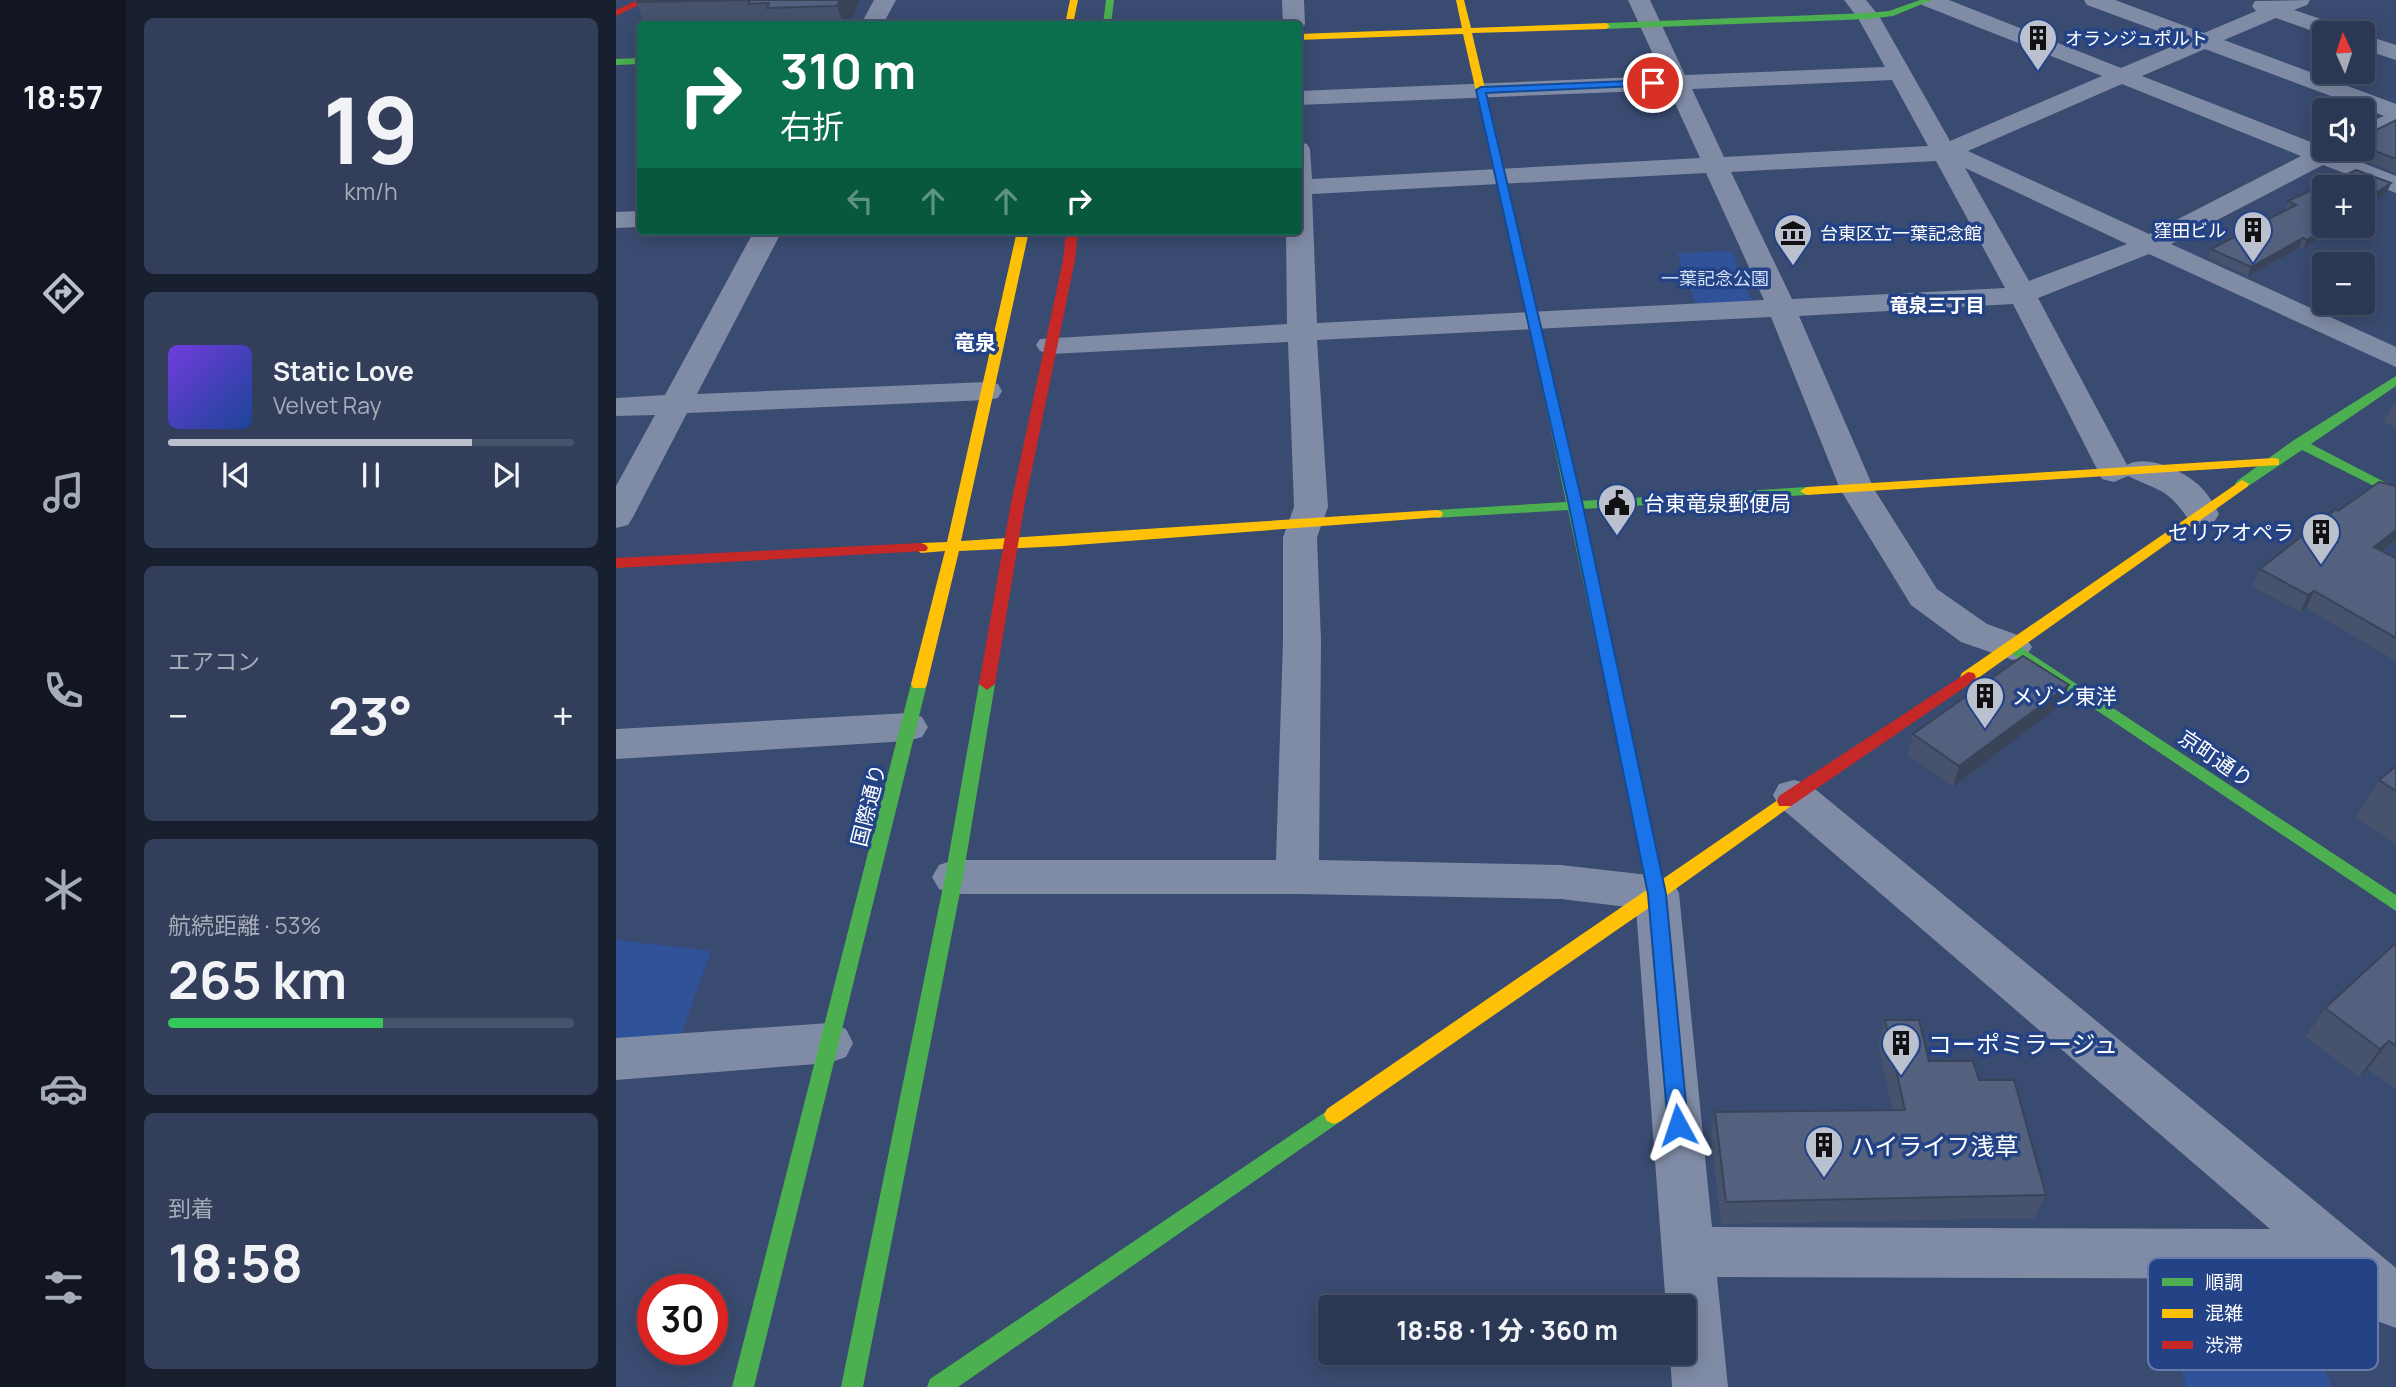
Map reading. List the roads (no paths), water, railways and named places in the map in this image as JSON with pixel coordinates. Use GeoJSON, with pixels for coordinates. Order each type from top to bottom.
{"type":"FeatureCollection","features":[{"type":"Feature","properties":{"kind":"main road"},"geometry":{"type":"LineString","coordinates":[[616,13],[646,0]]}},
{"type":"Feature","properties":{"kind":"main road"},"geometry":{"type":"LineString","coordinates":[[1070,21],[1074,0]]}},
{"type":"Feature","properties":{"kind":"main road"},"geometry":{"type":"LineString","coordinates":[[1107,21],[1110,0]]}},
{"type":"Feature","properties":{"kind":"main road"},"geometry":{"type":"LineString","coordinates":[[1460,0],[1576,506],[1657,894]]}},
{"type":"Feature","properties":{"kind":"main road"},"geometry":{"type":"LineString","coordinates":[[1302,37],[1468,32],[1644,12],[1862,8],[1890,14],[1929,0]]}},
{"type":"Feature","properties":{"kind":"main road"},"geometry":{"type":"LineString","coordinates":[[616,62],[637,61]]}},
{"type":"Feature","properties":{"kind":"main road","name":"国際通り"},"geometry":{"type":"LineString","coordinates":[[743,1387],[953,547],[1022,235]]}},
{"type":"Feature","properties":{"kind":"main road"},"geometry":{"type":"LineString","coordinates":[[852,1387],[954,877],[1012,544],[1071,235]]}},
{"type":"Feature","properties":{"kind":"main road"},"geometry":{"type":"LineString","coordinates":[[945,1385],[1657,894],[1794,795],[2013,647],[2299,443],[2396,380]]}},
{"type":"Feature","properties":{"kind":"main road"},"geometry":{"type":"LineString","coordinates":[[2299,443],[2396,493]]}},
{"type":"Feature","properties":{"kind":"main road"},"geometry":{"type":"LineString","coordinates":[[616,563],[1012,544],[1306,522],[2274,462]]}},
{"type":"Feature","properties":{"kind":"main road","name":"京町通り"},"geometry":{"type":"LineString","coordinates":[[2013,647],[2396,904]]}},
{"type":"Feature","properties":{"kind":"street"},"geometry":{"type":"LineString","coordinates":[[874,21],[885,0]]}},
{"type":"Feature","properties":{"kind":"street"},"geometry":{"type":"LineString","coordinates":[[1293,0],[1294,21]]}},
{"type":"Feature","properties":{"kind":"street"},"geometry":{"type":"LineString","coordinates":[[1929,0],[2122,77],[2312,146]]}},
{"type":"Feature","properties":{"kind":"street"},"geometry":{"type":"LineString","coordinates":[[2095,0],[2396,112]]}},
{"type":"Feature","properties":{"kind":"street"},"geometry":{"type":"LineString","coordinates":[[2245,0],[2312,23]]}},
{"type":"Feature","properties":{"kind":"street"},"geometry":{"type":"LineString","coordinates":[[1943,153],[2299,0]]}},
{"type":"Feature","properties":{"kind":"street"},"geometry":{"type":"LineString","coordinates":[[1862,8],[2022,294],[2127,471],[2174,481],[2193,495],[2202,514]]}},
{"type":"Feature","properties":{"kind":"street"},"geometry":{"type":"LineString","coordinates":[[1644,12],[1781,307],[1857,489],[1924,597],[1974,633],[2013,647]]}},
{"type":"Feature","properties":{"kind":"street"},"geometry":{"type":"LineString","coordinates":[[2375,46],[2396,53]]}},
{"type":"Feature","properties":{"kind":"street"},"geometry":{"type":"LineString","coordinates":[[1302,98],[1899,73]]}},
{"type":"Feature","properties":{"kind":"street"},"geometry":{"type":"LineString","coordinates":[[2375,129],[2396,119]]}},
{"type":"Feature","properties":{"kind":"street"},"geometry":{"type":"LineString","coordinates":[[1302,187],[1943,153],[1964,158],[2396,358]]}},
{"type":"Feature","properties":{"kind":"street"},"geometry":{"type":"LineString","coordinates":[[1051,345],[2004,297],[2022,294],[2150,244],[2312,160]]}},
{"type":"Feature","properties":{"kind":"street"},"geometry":{"type":"LineString","coordinates":[[2347,161],[2396,185]]}},
{"type":"Feature","properties":{"kind":"street"},"geometry":{"type":"LineString","coordinates":[[616,517],[766,235]]}},
{"type":"Feature","properties":{"kind":"street"},"geometry":{"type":"LineString","coordinates":[[1297,877],[1300,537],[1311,507],[1302,332],[1301,235]]}},
{"type":"Feature","properties":{"kind":"street"},"geometry":{"type":"LineString","coordinates":[[616,407],[987,391]]}},
{"type":"Feature","properties":{"kind":"street"},"geometry":{"type":"LineString","coordinates":[[616,744],[908,727]]}},
{"type":"Feature","properties":{"kind":"street"},"geometry":{"type":"LineString","coordinates":[[1794,795],[2342,1258]]}},
{"type":"Feature","properties":{"kind":"street"},"geometry":{"type":"LineString","coordinates":[[954,877],[1297,877],[1561,882],[1657,894],[1700,1387]]}},
{"type":"Feature","properties":{"kind":"street"},"geometry":{"type":"LineString","coordinates":[[616,1059],[829,1043]]}},
{"type":"Feature","properties":{"kind":"street"},"geometry":{"type":"LineString","coordinates":[[1689,1252],[2337,1254]]}},
{"type":"Feature","properties":{"kind":"street"},"geometry":{"type":"LineString","coordinates":[[2378,1288],[2396,1303]]}},
{"type":"Feature","properties":{"kind":"place","name":"オランジュポルト"},"geometry":{"type":"Point","coordinates":[2038,72]}},
{"type":"Feature","properties":{"kind":"place","name":"窪田ビル"},"geometry":{"type":"Point","coordinates":[2253,264]}},
{"type":"Feature","properties":{"kind":"place","name":"台東区立一葉記念館"},"geometry":{"type":"Point","coordinates":[1793,267]}},
{"type":"Feature","properties":{"kind":"place","name":"台東竜泉郵便局"},"geometry":{"type":"Point","coordinates":[1617,537]}},
{"type":"Feature","properties":{"kind":"place","name":"セリアオペラ"},"geometry":{"type":"Point","coordinates":[2321,566]}},
{"type":"Feature","properties":{"kind":"place","name":"メゾン東洋"},"geometry":{"type":"Point","coordinates":[1985,730]}},
{"type":"Feature","properties":{"kind":"place","name":"コーポミラージュ"},"geometry":{"type":"Point","coordinates":[1901,1077]}},
{"type":"Feature","properties":{"kind":"place","name":"ハイライフ浅草"},"geometry":{"type":"Point","coordinates":[1824,1179]}},
{"type":"Feature","properties":{"kind":"district","name":"竜泉三丁目"},"geometry":{"type":"Point","coordinates":[1937,305]}},
{"type":"Feature","properties":{"kind":"district","name":"竜泉"},"geometry":{"type":"Point","coordinates":[975,342]}},
{"type":"Feature","properties":{"kind":"park label","name":"一葉記念公園"},"geometry":{"type":"Point","coordinates":[1715,278]}}]}
